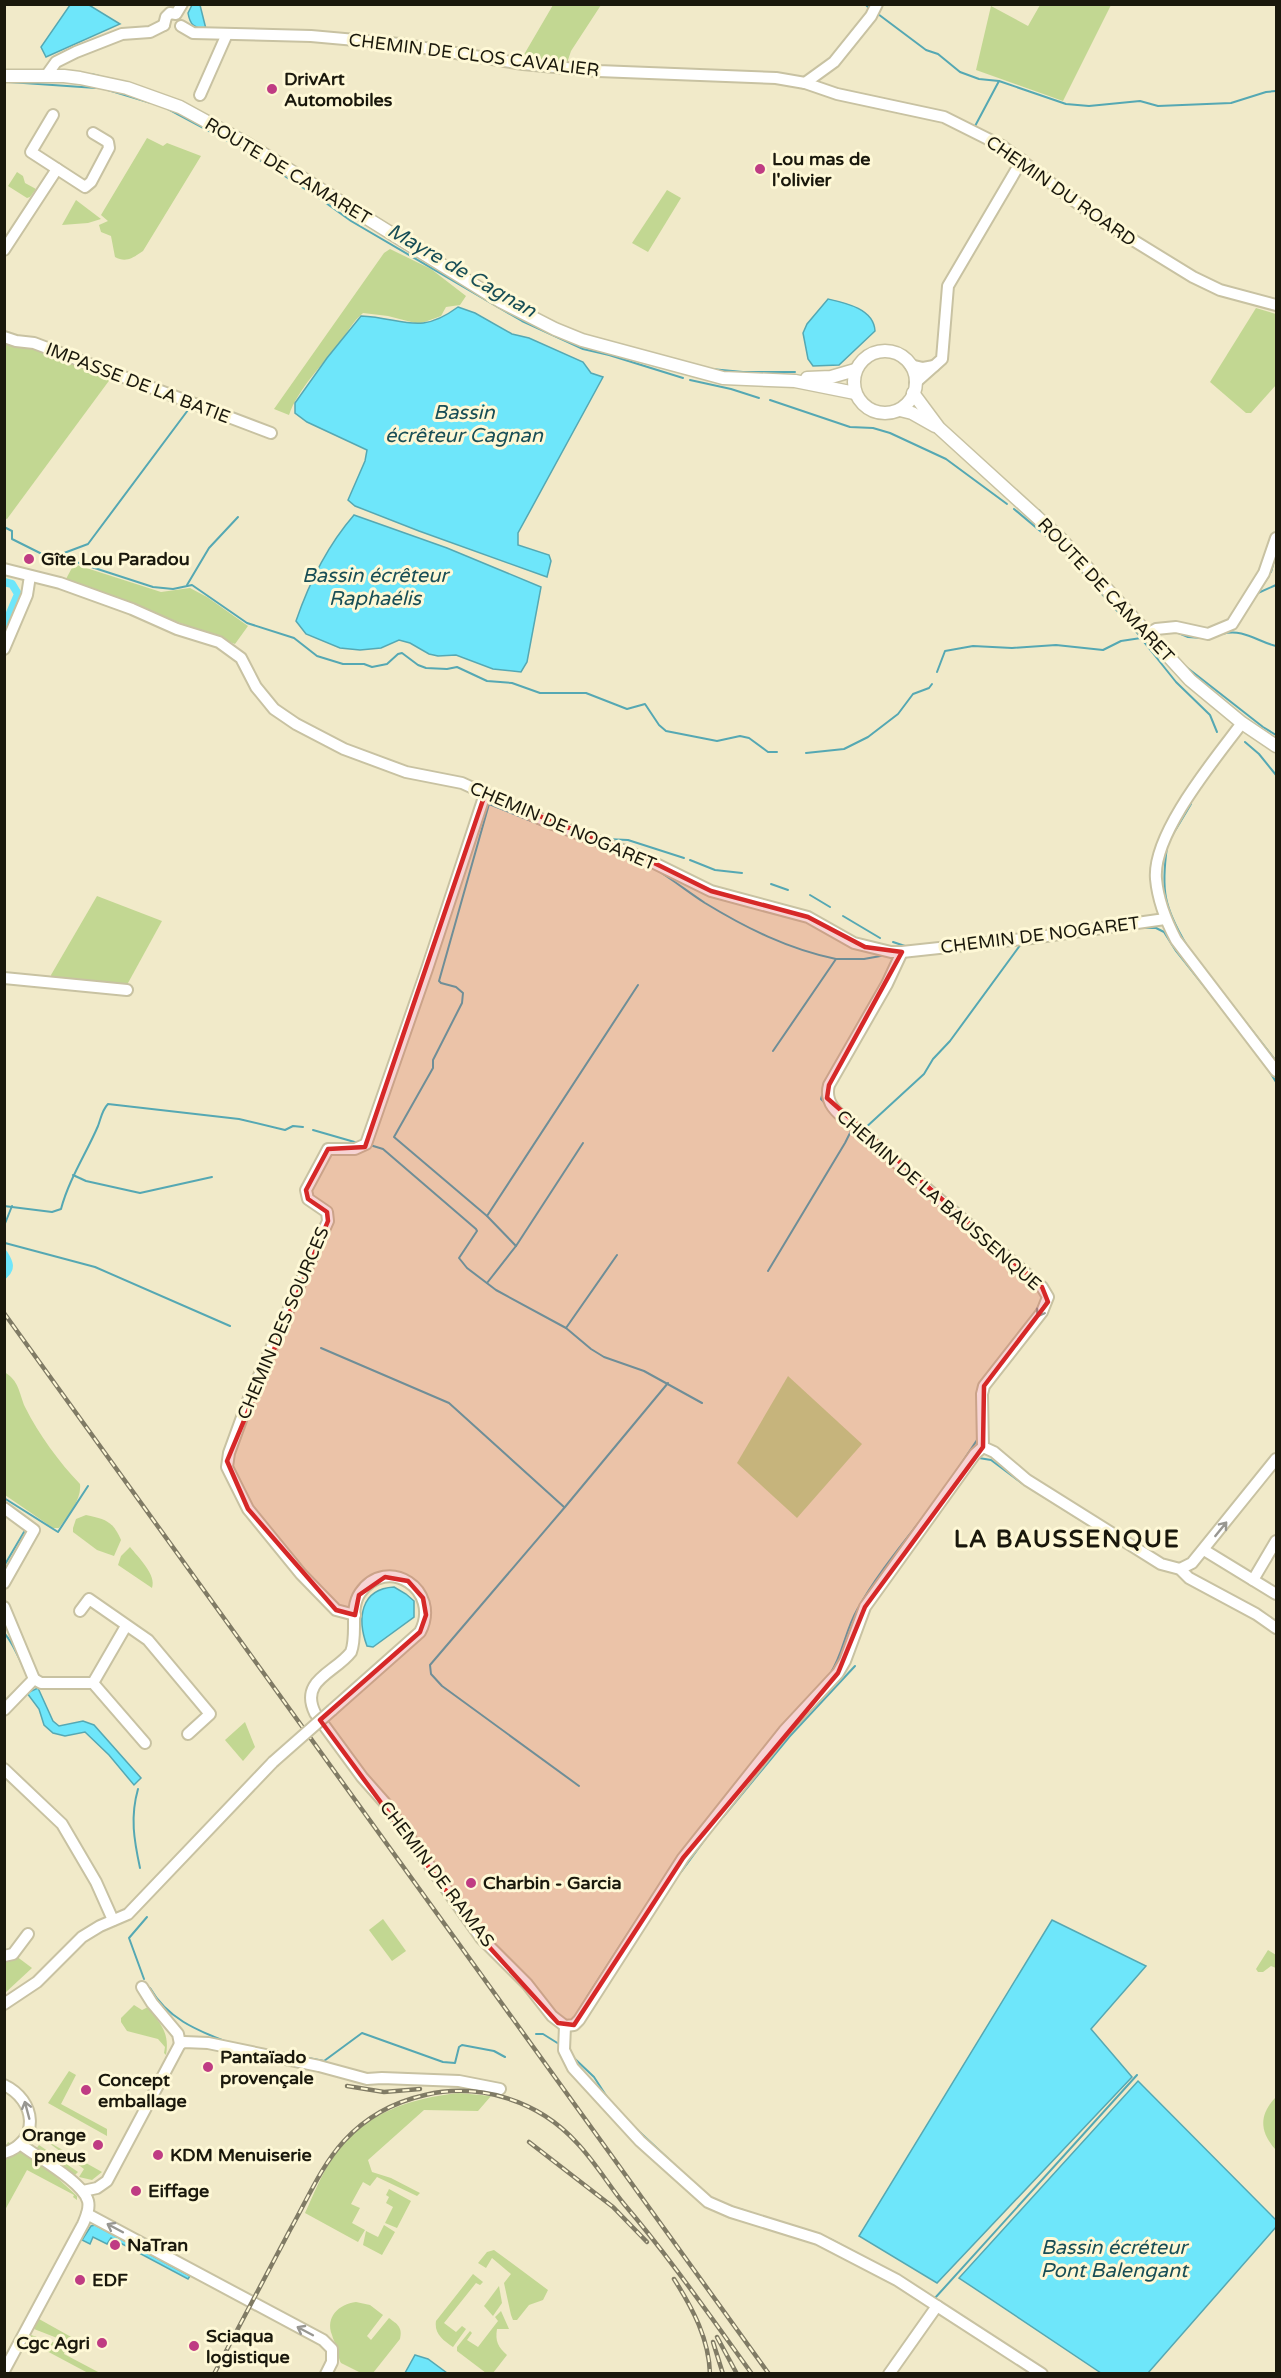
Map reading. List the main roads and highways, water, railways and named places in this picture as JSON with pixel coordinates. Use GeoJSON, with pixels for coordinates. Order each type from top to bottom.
{"type":"FeatureCollection","features":[{"type":"Feature","properties":{"kind":"main road","name":"ROUTE DE CAMARET"},"geometry":{"type":"LineString","coordinates":[[4,76],[80,78],[128,88],[180,107],[246,143],[500,301],[582,340],[723,378],[795,381],[855,393],[866,407],[878,413],[900,410],[912,413],[939,428],[1060,538],[1195,684],[1242,723],[1276,746]]}},
{"type":"Feature","properties":{"kind":"main road","name":"ROUTE DE CAMARET"},"geometry":{"type":"LineString","coordinates":[[795,381],[842,375],[855,370],[865,359],[880,351],[896,353],[910,365],[914,388],[939,428]]}},
{"type":"Feature","properties":{"kind":"main road"},"geometry":{"type":"LineString","coordinates":[[855,370],[855,393]]}},
{"type":"Feature","properties":{"kind":"main road"},"geometry":{"type":"LineString","coordinates":[[900,410],[908,402],[914,388]]}},
{"type":"Feature","properties":{"kind":"water"},"geometry":{"type":"Polygon","coordinates":[[[70,5],[89,5],[120,24],[46,57],[41,47],[70,5]]]}},
{"type":"Feature","properties":{"kind":"water"},"geometry":{"type":"Polygon","coordinates":[[[192,5],[200,5],[206,29],[198,28],[191,23],[188,13],[192,5]]]}},
{"type":"Feature","properties":{"kind":"water"},"geometry":{"type":"Polygon","coordinates":[[[828,299],[851,305],[864,312],[870,317],[875,331],[839,365],[813,366],[808,359],[803,333],[807,324],[828,299]]]}},
{"type":"Feature","properties":{"kind":"water","name":"Bassin écrêteur Cagnan"},"geometry":{"type":"Polygon","coordinates":[[[458,307],[475,313],[512,334],[529,338],[583,362],[591,373],[603,377],[518,533],[518,545],[549,555],[551,561],[547,577],[355,506],[348,500],[365,461],[367,450],[307,422],[295,413],[295,403],[361,316],[422,323],[444,316],[458,307]]]}},
{"type":"Feature","properties":{"kind":"water","name":"Bassin écrêteur Raphaélis"},"geometry":{"type":"Polygon","coordinates":[[[354,515],[447,548],[541,587],[527,662],[521,672],[493,669],[456,655],[429,654],[410,643],[399,640],[381,648],[360,650],[340,648],[306,634],[296,621],[301,607],[328,552],[354,515]]]}},
{"type":"Feature","properties":{"kind":"water"},"geometry":{"type":"Polygon","coordinates":[[[394,1587],[414,1601],[414,1617],[373,1647],[367,1646],[362,1626],[364,1607],[374,1593],[394,1587]]]}},
{"type":"Feature","properties":{"kind":"water"},"geometry":{"type":"Polygon","coordinates":[[[38,1688],[53,1721],[59,1726],[83,1721],[94,1725],[141,1778],[134,1785],[109,1755],[85,1732],[65,1736],[53,1733],[44,1725],[39,1709],[27,1693],[38,1688]]]}},
{"type":"Feature","properties":{"kind":"water"},"geometry":{"type":"Polygon","coordinates":[[[1052,1920],[1146,1966],[1091,2029],[1132,2077],[937,2283],[859,2236],[1052,1920]]]}},
{"type":"Feature","properties":{"kind":"water","name":"Bassin écréteur Pont Balengant"},"geometry":{"type":"Polygon","coordinates":[[[1138,2081],[1276,2220],[1276,2227],[1148,2373],[1101,2373],[959,2278],[1138,2081]]]}},
{"type":"Feature","properties":{"kind":"water"},"geometry":{"type":"Polygon","coordinates":[[[95,2225],[190,2276],[188,2279],[111,2238],[107,2244],[93,2237],[90,2244],[82,2240],[91,2226],[95,2225]]]}},
{"type":"Feature","properties":{"kind":"water"},"geometry":{"type":"Polygon","coordinates":[[[415,2355],[428,2359],[447,2373],[405,2373],[415,2355]]]}},
{"type":"Feature","properties":{"kind":"waterway"},"geometry":{"type":"LineString","coordinates":[[865,4],[870,9]]}},
{"type":"Feature","properties":{"kind":"waterway"},"geometry":{"type":"LineString","coordinates":[[878,14],[926,50],[938,54],[960,72],[979,79],[999,81],[1066,104],[1089,106],[1140,101],[1158,106],[1231,103],[1276,91]]}},
{"type":"Feature","properties":{"kind":"waterway"},"geometry":{"type":"LineString","coordinates":[[91,74],[99,76]]}},
{"type":"Feature","properties":{"kind":"waterway"},"geometry":{"type":"LineString","coordinates":[[974,128],[999,81]]}},
{"type":"Feature","properties":{"kind":"waterway","name":"Mayre de Cagnan"},"geometry":{"type":"LineString","coordinates":[[9,82],[96,88]]}},
{"type":"Feature","properties":{"kind":"waterway","name":"Mayre de Cagnan"},"geometry":{"type":"LineString","coordinates":[[108,90],[151,103]]}},
{"type":"Feature","properties":{"kind":"waterway","name":"Mayre de Cagnan"},"geometry":{"type":"LineString","coordinates":[[168,109],[239,147]]}},
{"type":"Feature","properties":{"kind":"waterway","name":"Mayre de Cagnan"},"geometry":{"type":"LineString","coordinates":[[244,150],[351,221],[522,321],[583,349],[683,378]]}},
{"type":"Feature","properties":{"kind":"waterway"},"geometry":{"type":"LineString","coordinates":[[1025,157],[1039,168]]}},
{"type":"Feature","properties":{"kind":"waterway"},"geometry":{"type":"LineString","coordinates":[[711,369],[743,372],[795,372]]}},
{"type":"Feature","properties":{"kind":"waterway","name":"Mayre de Cagnan"},"geometry":{"type":"LineString","coordinates":[[690,380],[759,398]]}},
{"type":"Feature","properties":{"kind":"waterway","name":"Mayre de Cagnan"},"geometry":{"type":"LineString","coordinates":[[770,400],[850,427],[873,428],[890,433],[946,459],[1007,504]]}},
{"type":"Feature","properties":{"kind":"waterway"},"geometry":{"type":"LineString","coordinates":[[56,556],[88,544],[191,406]]}},
{"type":"Feature","properties":{"kind":"waterway","name":"Mayre de Cagnan"},"geometry":{"type":"LineString","coordinates":[[1014,509],[1064,551]]}},
{"type":"Feature","properties":{"kind":"waterway"},"geometry":{"type":"LineString","coordinates":[[1039,510],[1044,516]]}},
{"type":"Feature","properties":{"kind":"waterway"},"geometry":{"type":"LineString","coordinates":[[187,585],[209,548],[238,517]]}},
{"type":"Feature","properties":{"kind":"waterway"},"geometry":{"type":"LineString","coordinates":[[4,527],[12,531],[12,539],[42,554],[76,562],[153,587],[173,589],[192,585],[247,623],[294,638],[317,656],[343,664],[364,664],[372,667],[387,664],[402,653],[426,668],[457,667],[487,681],[512,683],[540,693],[586,693],[627,709],[645,704],[659,725],[666,731],[717,741],[740,736],[749,738],[768,752],[777,752]]}},
{"type":"Feature","properties":{"kind":"waterway"},"geometry":{"type":"LineString","coordinates":[[1271,572],[1276,553]]}},
{"type":"Feature","properties":{"kind":"waterway","name":"Mayre de Cagnan"},"geometry":{"type":"LineString","coordinates":[[1070,558],[1096,588]]}},
{"type":"Feature","properties":{"kind":"waterway"},"geometry":{"type":"LineString","coordinates":[[1260,589],[1269,576]]}},
{"type":"Feature","properties":{"kind":"waterway"},"geometry":{"type":"LineString","coordinates":[[4,582],[12,584],[18,594],[4,627]]}},
{"type":"Feature","properties":{"kind":"waterway"},"geometry":{"type":"LineString","coordinates":[[1258,593],[1276,585]]}},
{"type":"Feature","properties":{"kind":"waterway","name":"Mayre de Cagnan"},"geometry":{"type":"LineString","coordinates":[[1102,594],[1141,637]]}},
{"type":"Feature","properties":{"kind":"waterway","name":"Mayre de Cagnan"},"geometry":{"type":"LineString","coordinates":[[1176,632],[1188,637],[1203,638]]}},
{"type":"Feature","properties":{"kind":"waterway","name":"Mayre de Cagnan"},"geometry":{"type":"LineString","coordinates":[[1222,634],[1244,634],[1276,646]]}},
{"type":"Feature","properties":{"kind":"waterway"},"geometry":{"type":"LineString","coordinates":[[1140,637],[1176,682],[1210,715],[1217,732]]}},
{"type":"Feature","properties":{"kind":"waterway"},"geometry":{"type":"LineString","coordinates":[[937,672],[945,651],[973,646],[1012,648],[1056,645],[1103,650],[1121,641],[1141,638]]}},
{"type":"Feature","properties":{"kind":"waterway"},"geometry":{"type":"LineString","coordinates":[[1185,666],[1276,735]]}},
{"type":"Feature","properties":{"kind":"waterway"},"geometry":{"type":"LineString","coordinates":[[806,753],[844,749],[868,737],[898,714],[913,694],[929,688],[932,684]]}},
{"type":"Feature","properties":{"kind":"waterway"},"geometry":{"type":"LineString","coordinates":[[1245,742],[1259,754],[1276,775]]}},
{"type":"Feature","properties":{"kind":"waterway"},"geometry":{"type":"LineString","coordinates":[[516,1246],[487,1216],[394,1137],[433,1068],[433,1060],[462,1003],[463,993],[456,987],[439,981],[489,804],[546,827]]}},
{"type":"Feature","properties":{"kind":"waterway"},"geometry":{"type":"LineString","coordinates":[[1170,839],[1191,804]]}},
{"type":"Feature","properties":{"kind":"waterway"},"geometry":{"type":"LineString","coordinates":[[606,839],[628,840],[684,858]]}},
{"type":"Feature","properties":{"kind":"waterway"},"geometry":{"type":"LineString","coordinates":[[1167,847],[1164,875],[1166,898],[1173,919],[1186,944]]}},
{"type":"Feature","properties":{"kind":"waterway"},"geometry":{"type":"LineString","coordinates":[[690,860],[715,870],[742,873]]}},
{"type":"Feature","properties":{"kind":"waterway"},"geometry":{"type":"LineString","coordinates":[[655,869],[705,903],[752,929],[801,950],[836,959]]}},
{"type":"Feature","properties":{"kind":"waterway"},"geometry":{"type":"LineString","coordinates":[[771,884],[788,890]]}},
{"type":"Feature","properties":{"kind":"waterway"},"geometry":{"type":"LineString","coordinates":[[810,895],[830,907]]}},
{"type":"Feature","properties":{"kind":"waterway"},"geometry":{"type":"LineString","coordinates":[[843,916],[880,938]]}},
{"type":"Feature","properties":{"kind":"waterway"},"geometry":{"type":"LineString","coordinates":[[1139,928],[1156,928],[1164,932],[1176,951],[1223,1010]]}},
{"type":"Feature","properties":{"kind":"waterway"},"geometry":{"type":"LineString","coordinates":[[893,942],[908,947]]}},
{"type":"Feature","properties":{"kind":"waterway"},"geometry":{"type":"LineString","coordinates":[[863,1130],[924,1074],[1021,944]]}},
{"type":"Feature","properties":{"kind":"waterway"},"geometry":{"type":"LineString","coordinates":[[773,1051],[836,959],[864,959],[886,955]]}},
{"type":"Feature","properties":{"kind":"waterway"},"geometry":{"type":"LineString","coordinates":[[487,1216],[638,985]]}},
{"type":"Feature","properties":{"kind":"waterway"},"geometry":{"type":"LineString","coordinates":[[1219,988],[1276,1061]]}},
{"type":"Feature","properties":{"kind":"waterway"},"geometry":{"type":"LineString","coordinates":[[1268,1069],[1276,1082]]}},
{"type":"Feature","properties":{"kind":"waterway"},"geometry":{"type":"LineString","coordinates":[[823,1092],[821,1099],[825,1103]]}},
{"type":"Feature","properties":{"kind":"waterway"},"geometry":{"type":"LineString","coordinates":[[4,1206],[52,1212],[61,1209],[73,1177],[108,1104],[239,1119],[285,1130],[293,1126],[303,1127]]}},
{"type":"Feature","properties":{"kind":"waterway"},"geometry":{"type":"LineString","coordinates":[[768,1271],[845,1143],[851,1131],[849,1129]]}},
{"type":"Feature","properties":{"kind":"waterway"},"geometry":{"type":"LineString","coordinates":[[313,1130],[358,1143]]}},
{"type":"Feature","properties":{"kind":"waterway"},"geometry":{"type":"LineString","coordinates":[[487,1283],[516,1246],[583,1143]]}},
{"type":"Feature","properties":{"kind":"waterway"},"geometry":{"type":"LineString","coordinates":[[370,1145],[383,1149],[476,1229],[477,1231],[459,1258],[467,1268],[496,1290],[566,1328],[604,1357],[644,1371],[702,1403]]}},
{"type":"Feature","properties":{"kind":"waterway"},"geometry":{"type":"LineString","coordinates":[[73,1175],[86,1181],[140,1193],[212,1177]]}},
{"type":"Feature","properties":{"kind":"waterway"},"geometry":{"type":"LineString","coordinates":[[4,1226],[12,1206]]}},
{"type":"Feature","properties":{"kind":"waterway"},"geometry":{"type":"LineString","coordinates":[[5,1243],[95,1267],[230,1326]]}},
{"type":"Feature","properties":{"kind":"waterway"},"geometry":{"type":"LineString","coordinates":[[4,1254],[9,1265],[4,1275]]}},
{"type":"Feature","properties":{"kind":"waterway"},"geometry":{"type":"LineString","coordinates":[[566,1328],[617,1255]]}},
{"type":"Feature","properties":{"kind":"waterway"},"geometry":{"type":"LineString","coordinates":[[321,1348],[449,1403],[564,1507]]}},
{"type":"Feature","properties":{"kind":"waterway"},"geometry":{"type":"LineString","coordinates":[[579,1786],[442,1686],[431,1674],[430,1665],[668,1383]]}},
{"type":"Feature","properties":{"kind":"waterway"},"geometry":{"type":"LineString","coordinates":[[949,1482],[979,1437]]}},
{"type":"Feature","properties":{"kind":"waterway"},"geometry":{"type":"LineString","coordinates":[[979,1458],[991,1460],[1023,1484],[1130,1551]]}},
{"type":"Feature","properties":{"kind":"waterway"},"geometry":{"type":"LineString","coordinates":[[4,1498],[58,1532],[88,1486]]}},
{"type":"Feature","properties":{"kind":"waterway"},"geometry":{"type":"LineString","coordinates":[[830,1674],[853,1618],[865,1597],[930,1508]]}},
{"type":"Feature","properties":{"kind":"waterway"},"geometry":{"type":"LineString","coordinates":[[4,1566],[24,1532]]}},
{"type":"Feature","properties":{"kind":"waterway"},"geometry":{"type":"LineString","coordinates":[[4,1633],[25,1671]]}},
{"type":"Feature","properties":{"kind":"waterway"},"geometry":{"type":"LineString","coordinates":[[723,1817],[790,1736],[855,1666]]}},
{"type":"Feature","properties":{"kind":"waterway"},"geometry":{"type":"LineString","coordinates":[[138,1789],[134,1809],[134,1829],[140,1868]]}},
{"type":"Feature","properties":{"kind":"waterway"},"geometry":{"type":"LineString","coordinates":[[681,1872],[706,1838]]}},
{"type":"Feature","properties":{"kind":"waterway"},"geometry":{"type":"LineString","coordinates":[[144,1979],[129,1938],[147,1917]]}},
{"type":"Feature","properties":{"kind":"waterway"},"geometry":{"type":"LineString","coordinates":[[587,1997],[636,1921]]}},
{"type":"Feature","properties":{"kind":"waterway"},"geometry":{"type":"LineString","coordinates":[[150,1988],[165,2007],[183,2022],[227,2042]]}},
{"type":"Feature","properties":{"kind":"waterway"},"geometry":{"type":"LineString","coordinates":[[282,2053],[324,2061],[362,2033],[443,2062],[455,2063],[459,2047],[462,2045],[494,2051],[505,2057]]}},
{"type":"Feature","properties":{"kind":"waterway"},"geometry":{"type":"LineString","coordinates":[[536,2034],[543,2034],[559,2044]]}},
{"type":"Feature","properties":{"kind":"waterway"},"geometry":{"type":"LineString","coordinates":[[574,2058],[594,2077],[609,2100]]}},
{"type":"Feature","properties":{"kind":"waterway"},"geometry":{"type":"LineString","coordinates":[[935,2298],[1137,2075]]}},
{"type":"Feature","properties":{"kind":"waterway"},"geometry":{"type":"LineString","coordinates":[[631,2124],[675,2165]]}},
{"type":"Feature","properties":{"kind":"waterway"},"geometry":{"type":"LineString","coordinates":[[732,2207],[743,2210]]}},
{"type":"Feature","properties":{"kind":"waterway"},"geometry":{"type":"LineString","coordinates":[[830,2239],[888,2270]]}},
{"type":"Feature","properties":{"kind":"waterway"},"geometry":{"type":"LineString","coordinates":[[919,2288],[1030,2360]]}},
{"type":"Feature","properties":{"kind":"railway"},"geometry":{"type":"LineString","coordinates":[[4,1313],[769,2374]]}},
{"type":"Feature","properties":{"kind":"railway"},"geometry":{"type":"LineString","coordinates":[[347,2086],[384,2092],[420,2089]]}},
{"type":"Feature","properties":{"kind":"railway"},"geometry":{"type":"LineString","coordinates":[[214,2374],[315,2184],[328,2161],[344,2141],[371,2118],[402,2102],[425,2095],[467,2091],[507,2098],[527,2106],[562,2128],[590,2158],[658,2245],[752,2374]]}},
{"type":"Feature","properties":{"kind":"railway"},"geometry":{"type":"LineString","coordinates":[[529,2142],[613,2207],[647,2242]]}},
{"type":"Feature","properties":{"kind":"railway"},"geometry":{"type":"LineString","coordinates":[[674,2279],[699,2325],[707,2349],[710,2374]]}},
{"type":"Feature","properties":{"kind":"railway"},"geometry":{"type":"LineString","coordinates":[[717,2337],[737,2374]]}},
{"type":"Feature","properties":{"kind":"railway"},"geometry":{"type":"LineString","coordinates":[[713,2342],[723,2374]]}},
{"type":"Feature","properties":{"kind":"place","name":"DrivArt Automobiles"},"geometry":{"type":"Point","coordinates":[272,89]}},
{"type":"Feature","properties":{"kind":"place","name":"Lou mas de l'olivier"},"geometry":{"type":"Point","coordinates":[760,169]}},
{"type":"Feature","properties":{"kind":"place","name":"Gîte Lou Paradou"},"geometry":{"type":"Point","coordinates":[29,559]}},
{"type":"Feature","properties":{"kind":"place","name":"Charbin - Garcia"},"geometry":{"type":"Point","coordinates":[471,1883]}},
{"type":"Feature","properties":{"kind":"place","name":"Pantaïado provençale"},"geometry":{"type":"Point","coordinates":[208,2067]}},
{"type":"Feature","properties":{"kind":"place","name":"Concept emballage"},"geometry":{"type":"Point","coordinates":[86,2090]}},
{"type":"Feature","properties":{"kind":"place","name":"Orange pneus"},"geometry":{"type":"Point","coordinates":[98,2145]}},
{"type":"Feature","properties":{"kind":"place","name":"KDM Menuiserie"},"geometry":{"type":"Point","coordinates":[158,2155]}},
{"type":"Feature","properties":{"kind":"place","name":"Eiffage"},"geometry":{"type":"Point","coordinates":[136,2191]}},
{"type":"Feature","properties":{"kind":"place","name":"NaTran"},"geometry":{"type":"Point","coordinates":[115,2245]}},
{"type":"Feature","properties":{"kind":"place","name":"EDF"},"geometry":{"type":"Point","coordinates":[80,2280]}},
{"type":"Feature","properties":{"kind":"place","name":"Cgc Agri"},"geometry":{"type":"Point","coordinates":[102,2343]}},
{"type":"Feature","properties":{"kind":"place","name":"Sciaqua logistique"},"geometry":{"type":"Point","coordinates":[194,2346]}},
{"type":"Feature","properties":{"kind":"district","name":"LA BAUSSENQUE"},"geometry":{"type":"Point","coordinates":[1067,1539]}}]}
